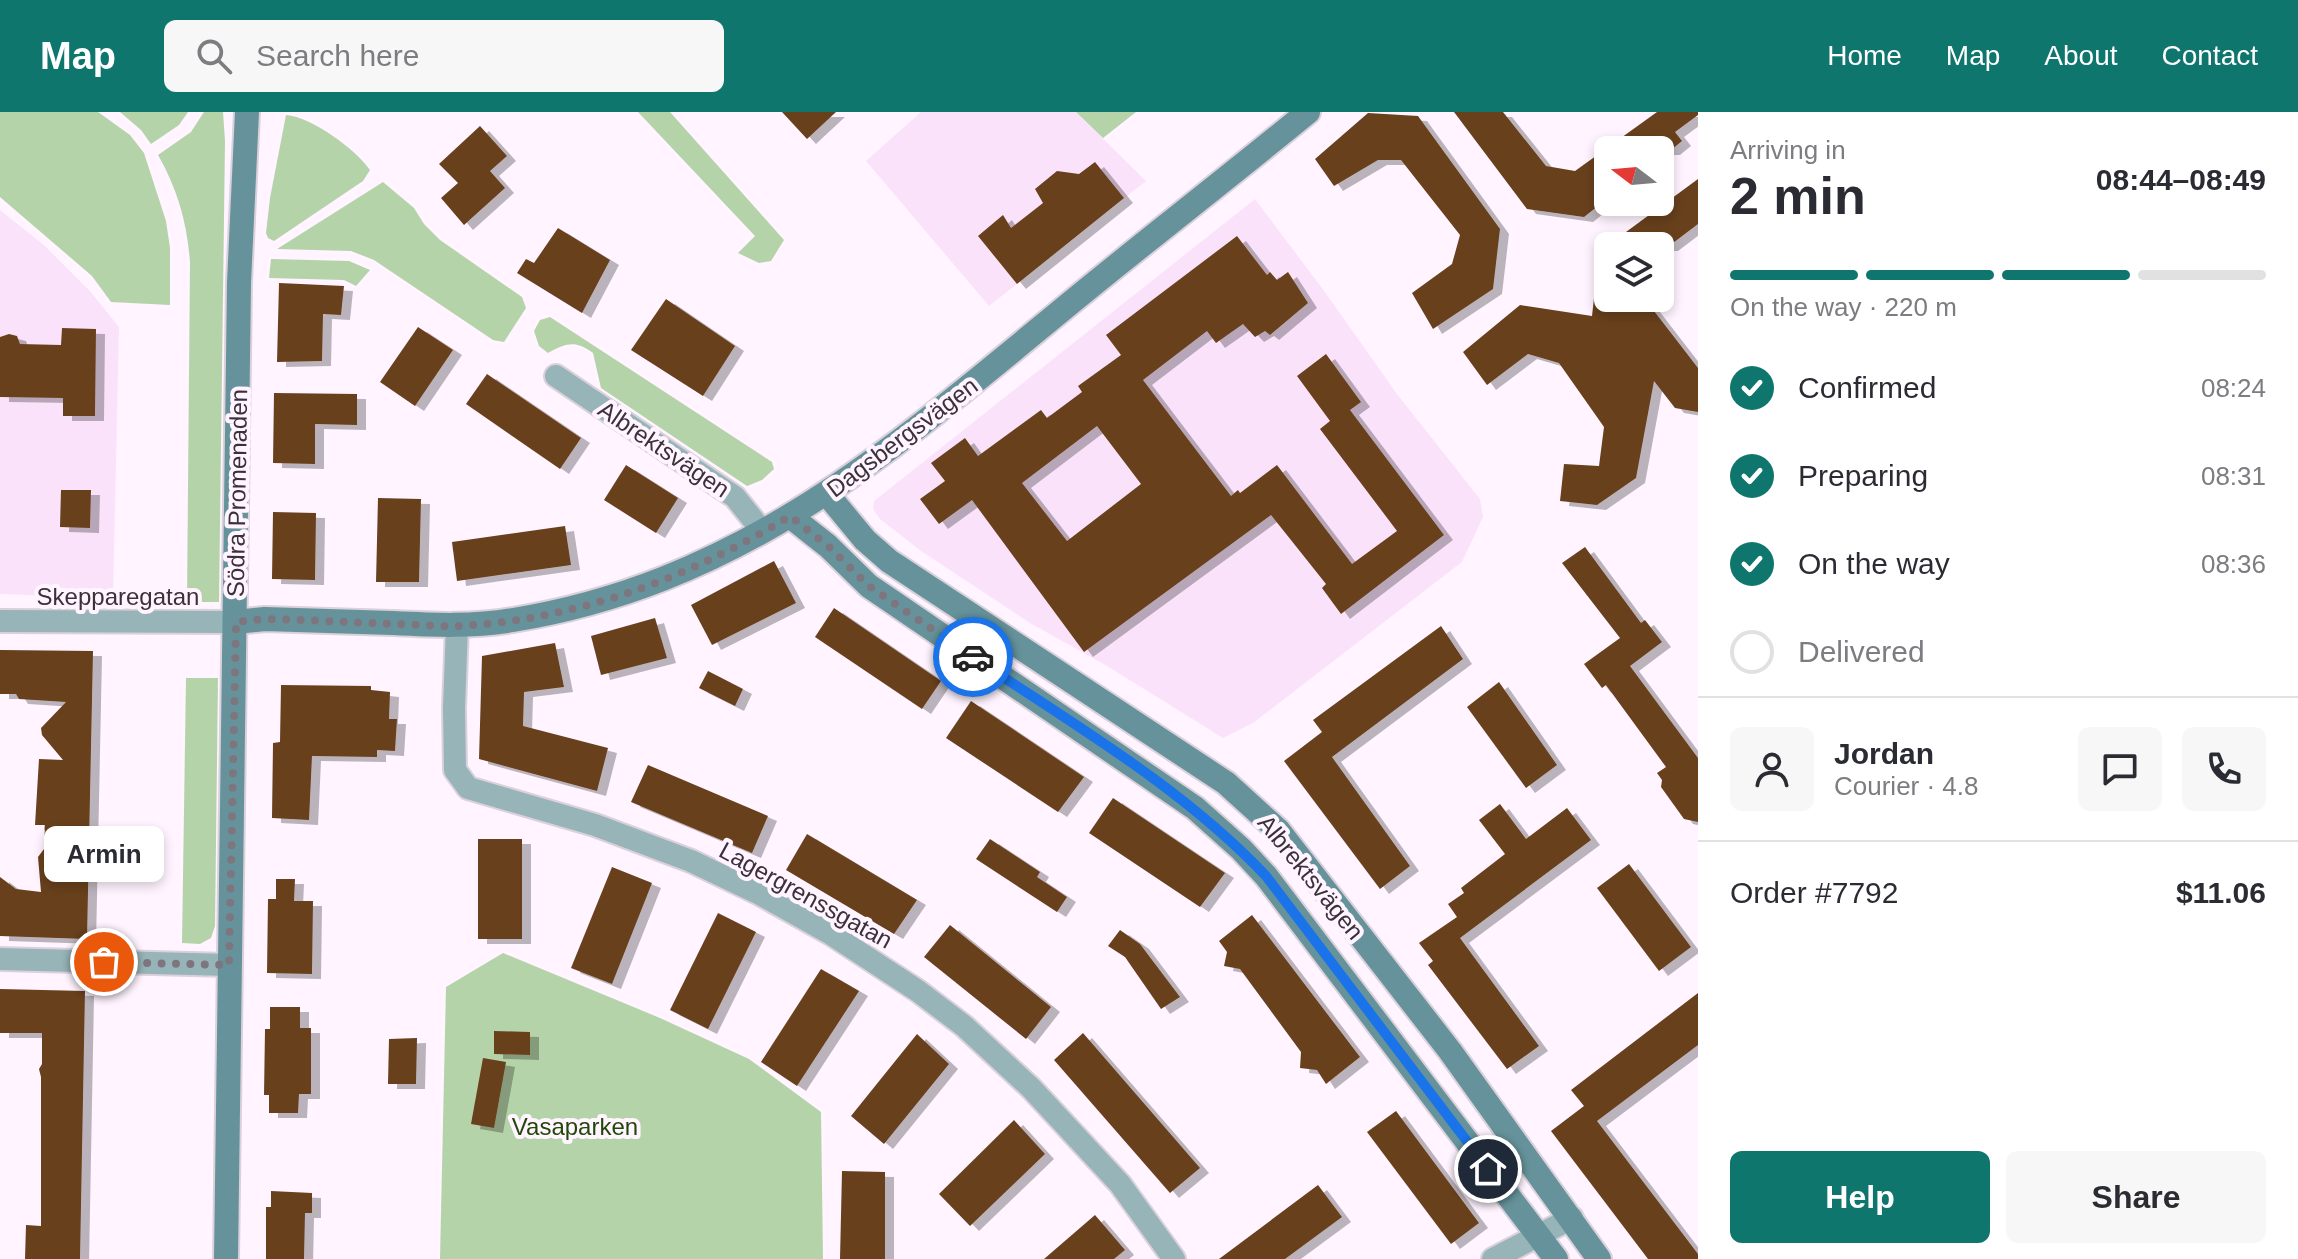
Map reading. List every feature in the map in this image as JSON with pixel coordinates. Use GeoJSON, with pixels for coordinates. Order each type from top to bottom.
{"type":"FeatureCollection","features":[{"type":"Feature","properties":{"kind":"main road","name":"Södra Promenaden"},"geometry":{"type":"LineString","coordinates":[[226,1259],[240,237],[247,112]]}},
{"type":"Feature","properties":{"kind":"main road","name":"Dagsbergsvägen"},"geometry":{"type":"LineString","coordinates":[[236,622],[265,619],[457,626],[512,621],[593,604],[698,566],[827,494],[948,405],[1308,112]]}},
{"type":"Feature","properties":{"kind":"main road","name":"Albrektsvägen"},"geometry":{"type":"LineString","coordinates":[[827,494],[865,540],[889,561],[1226,783],[1279,831],[1450,1051],[1599,1259]]}},
{"type":"Feature","properties":{"kind":"main road","name":"Albrektsvägen"},"geometry":{"type":"LineString","coordinates":[[790,516],[828,546],[869,586],[1195,808],[1241,849],[1266,876],[1556,1259]]}},
{"type":"Feature","properties":{"kind":"street","name":"Albrektsvägen"},"geometry":{"type":"LineString","coordinates":[[556,376],[735,497],[763,532]]}},
{"type":"Feature","properties":{"kind":"street","name":"Skepparegatan"},"geometry":{"type":"LineString","coordinates":[[0,621],[236,622]]}},
{"type":"Feature","properties":{"kind":"street","name":"Lagergrenssgatan"},"geometry":{"type":"LineString","coordinates":[[457,626],[455,770],[468,788],[595,825],[691,861],[758,893],[831,934],[918,991],[964,1026],[1031,1088],[1120,1184],[1174,1259]]}},
{"type":"Feature","properties":{"kind":"street"},"geometry":{"type":"LineString","coordinates":[[0,959],[229,965]]}},
{"type":"Feature","properties":{"kind":"street"},"geometry":{"type":"LineString","coordinates":[[1493,1259],[1572,1218]]}},
{"type":"Feature","properties":{"kind":"shaded area"},"geometry":{"type":"Polygon","coordinates":[[[921,112],[1076,112],[1146,181],[989,306],[866,161],[921,112]]]}},
{"type":"Feature","properties":{"kind":"shaded area"},"geometry":{"type":"Polygon","coordinates":[[[1255,199],[1397,394],[1480,499],[1483,517],[1462,562],[1253,723],[1223,738],[1107,666],[1030,623],[921,551],[880,519],[873,509],[874,501],[1255,199]]]}},
{"type":"Feature","properties":{"kind":"shaded area"},"geometry":{"type":"Polygon","coordinates":[[[0,210],[45,246],[89,290],[119,327],[113,598],[0,594],[0,210]]]}},
{"type":"Feature","properties":{"kind":"green space"},"geometry":{"type":"Polygon","coordinates":[[[0,112],[98,112],[130,135],[144,153],[166,221],[170,248],[170,305],[111,302],[92,276],[0,197],[0,112]]]}},
{"type":"Feature","properties":{"kind":"green space"},"geometry":{"type":"Polygon","coordinates":[[[120,112],[188,112],[179,125],[151,144],[141,130],[120,112]]]}},
{"type":"Feature","properties":{"kind":"green space"},"geometry":{"type":"Polygon","coordinates":[[[204,112],[223,112],[225,141],[219,602],[187,602],[190,262],[180,207],[158,155],[191,132],[204,112]]]}},
{"type":"Feature","properties":{"kind":"green space"},"geometry":{"type":"Polygon","coordinates":[[[638,112],[670,112],[784,240],[771,261],[759,263],[738,253],[755,236],[638,112]]]}},
{"type":"Feature","properties":{"kind":"green space"},"geometry":{"type":"Polygon","coordinates":[[[1076,112],[1136,112],[1103,138],[1076,112]]]}},
{"type":"Feature","properties":{"kind":"green space"},"geometry":{"type":"Polygon","coordinates":[[[286,115],[308,121],[332,135],[370,170],[363,181],[274,241],[266,233],[286,115]]]}},
{"type":"Feature","properties":{"kind":"green space"},"geometry":{"type":"Polygon","coordinates":[[[383,182],[414,208],[440,240],[522,297],[526,308],[504,342],[493,340],[374,260],[351,251],[277,249],[383,182]]]}},
{"type":"Feature","properties":{"kind":"green space"},"geometry":{"type":"Polygon","coordinates":[[[271,259],[349,261],[370,270],[356,286],[344,280],[269,278],[271,259]]]}},
{"type":"Feature","properties":{"kind":"green space"},"geometry":{"type":"Polygon","coordinates":[[[550,317],[772,462],[774,469],[762,480],[747,486],[601,388],[593,353],[571,344],[548,353],[539,346],[534,331],[540,320],[550,317]]]}},
{"type":"Feature","properties":{"kind":"green space"},"geometry":{"type":"Polygon","coordinates":[[[186,678],[218,678],[215,926],[211,938],[200,944],[182,943],[186,678]]]}},
{"type":"Feature","properties":{"kind":"green space","name":"Vasaparken"},"geometry":{"type":"Polygon","coordinates":[[[503,953],[660,1018],[749,1059],[821,1112],[823,1259],[440,1259],[446,987],[503,953]]]}},
{"type":"Feature","properties":{"kind":"building"},"geometry":{"type":"Polygon","coordinates":[[[782,112],[836,112],[807,139],[782,112]]]}},
{"type":"Feature","properties":{"kind":"building"},"geometry":{"type":"Polygon","coordinates":[[[1454,112],[1503,112],[1546,166],[1575,171],[1594,157],[1594,209],[1584,217],[1527,209],[1454,112]]]}},
{"type":"Feature","properties":{"kind":"building"},"geometry":{"type":"Polygon","coordinates":[[[1657,112],[1698,112],[1675,132],[1682,141],[1674,148],[1674,136],[1624,136],[1657,112]]]}},
{"type":"Feature","properties":{"kind":"building"},"geometry":{"type":"Polygon","coordinates":[[[1368,113],[1418,116],[1500,229],[1493,289],[1433,329],[1412,293],[1452,264],[1460,235],[1401,160],[1378,160],[1334,186],[1315,159],[1368,113]]]}},
{"type":"Feature","properties":{"kind":"building"},"geometry":{"type":"Polygon","coordinates":[[[480,126],[507,156],[490,171],[505,188],[464,225],[441,198],[458,183],[439,164],[480,126]]]}},
{"type":"Feature","properties":{"kind":"building"},"geometry":{"type":"Polygon","coordinates":[[[1095,162],[1124,198],[1017,284],[978,236],[1003,215],[1011,228],[1043,203],[1035,189],[1057,171],[1079,174],[1095,162]]]}},
{"type":"Feature","properties":{"kind":"building"},"geometry":{"type":"Polygon","coordinates":[[[1698,179],[1698,224],[1674,242],[1674,232],[1626,232],[1648,216],[1674,216],[1674,197],[1698,179]]]}},
{"type":"Feature","properties":{"kind":"building"},"geometry":{"type":"Polygon","coordinates":[[[558,228],[610,260],[582,313],[517,273],[526,259],[534,263],[558,228]]]}},
{"type":"Feature","properties":{"kind":"building"},"geometry":{"type":"Polygon","coordinates":[[[1237,236],[1267,275],[1270,272],[1277,280],[1288,272],[1308,303],[1270,335],[1265,331],[1255,337],[1243,324],[1216,343],[1207,331],[1143,380],[1231,496],[1238,490],[1240,493],[1277,465],[1352,564],[1397,531],[1320,429],[1330,421],[1297,376],[1326,354],[1361,402],[1350,410],[1444,535],[1341,614],[1322,588],[1326,584],[1271,515],[1084,652],[972,500],[939,524],[920,499],[945,481],[931,463],[965,438],[978,456],[1041,410],[1047,418],[1082,392],[1078,386],[1121,355],[1106,335],[1237,236]],[[1097,426],[1022,483],[1067,541],[1141,484],[1097,426]]]}},
{"type":"Feature","properties":{"kind":"building"},"geometry":{"type":"Polygon","coordinates":[[[279,283],[344,286],[341,315],[323,314],[322,361],[277,362],[279,283]]]}},
{"type":"Feature","properties":{"kind":"building"},"geometry":{"type":"Polygon","coordinates":[[[1594,298],[1594,312],[1655,312],[1698,368],[1698,412],[1675,408],[1654,381],[1636,478],[1597,505],[1560,501],[1564,464],[1599,466],[1604,427],[1559,363],[1528,354],[1487,385],[1463,352],[1520,305],[1592,316],[1594,298]]]}},
{"type":"Feature","properties":{"kind":"building"},"geometry":{"type":"Polygon","coordinates":[[[666,299],[735,346],[703,396],[631,350],[666,299]]]}},
{"type":"Feature","properties":{"kind":"building"},"geometry":{"type":"Polygon","coordinates":[[[418,327],[453,350],[415,406],[380,382],[418,327]]]}},
{"type":"Feature","properties":{"kind":"building"},"geometry":{"type":"Polygon","coordinates":[[[62,328],[96,329],[95,416],[63,416],[63,398],[0,397],[0,337],[9,334],[17,336],[20,344],[61,345],[62,328]]]}},
{"type":"Feature","properties":{"kind":"building"},"geometry":{"type":"Polygon","coordinates":[[[487,374],[581,438],[560,469],[466,404],[487,374]]]}},
{"type":"Feature","properties":{"kind":"building"},"geometry":{"type":"Polygon","coordinates":[[[274,393],[357,394],[357,425],[315,424],[315,464],[273,463],[274,393]]]}},
{"type":"Feature","properties":{"kind":"building"},"geometry":{"type":"Polygon","coordinates":[[[626,465],[678,498],[656,533],[604,500],[626,465]]]}},
{"type":"Feature","properties":{"kind":"building"},"geometry":{"type":"Polygon","coordinates":[[[61,490],[91,490],[90,528],[60,527],[61,490]]]}},
{"type":"Feature","properties":{"kind":"building"},"geometry":{"type":"Polygon","coordinates":[[[378,498],[421,499],[419,582],[376,582],[378,498]]]}},
{"type":"Feature","properties":{"kind":"building"},"geometry":{"type":"Polygon","coordinates":[[[273,512],[316,513],[315,580],[272,579],[273,512]]]}},
{"type":"Feature","properties":{"kind":"building"},"geometry":{"type":"Polygon","coordinates":[[[565,526],[571,565],[457,581],[452,542],[565,526]]]}},
{"type":"Feature","properties":{"kind":"building"},"geometry":{"type":"Polygon","coordinates":[[[1585,547],[1641,623],[1645,620],[1662,642],[1630,666],[1698,758],[1698,822],[1684,819],[1661,787],[1662,780],[1657,773],[1666,767],[1606,685],[1602,688],[1584,664],[1620,638],[1562,563],[1585,547]]]}},
{"type":"Feature","properties":{"kind":"building"},"geometry":{"type":"Polygon","coordinates":[[[774,561],[796,603],[712,645],[691,605],[774,561]]]}},
{"type":"Feature","properties":{"kind":"building"},"geometry":{"type":"Polygon","coordinates":[[[834,608],[941,681],[922,709],[815,637],[834,608]]]}},
{"type":"Feature","properties":{"kind":"building"},"geometry":{"type":"Polygon","coordinates":[[[655,618],[667,658],[601,675],[591,636],[655,618]]]}},
{"type":"Feature","properties":{"kind":"building"},"geometry":{"type":"Polygon","coordinates":[[[1441,626],[1463,659],[1332,757],[1410,866],[1380,889],[1284,761],[1322,732],[1313,720],[1441,626]]]}},
{"type":"Feature","properties":{"kind":"building"},"geometry":{"type":"Polygon","coordinates":[[[555,643],[564,687],[524,692],[523,726],[608,748],[597,791],[479,759],[482,656],[555,643]]]}},
{"type":"Feature","properties":{"kind":"building"},"geometry":{"type":"Polygon","coordinates":[[[0,650],[93,651],[87,939],[0,936],[0,877],[16,889],[41,892],[38,857],[44,849],[45,825],[35,825],[39,759],[63,760],[42,735],[41,728],[66,702],[19,699],[16,694],[0,694],[0,650]]]}},
{"type":"Feature","properties":{"kind":"building"},"geometry":{"type":"Polygon","coordinates":[[[708,671],[743,689],[735,706],[699,688],[708,671]]]}},
{"type":"Feature","properties":{"kind":"building"},"geometry":{"type":"Polygon","coordinates":[[[1499,682],[1557,765],[1526,788],[1467,707],[1499,682]]]}},
{"type":"Feature","properties":{"kind":"building"},"geometry":{"type":"Polygon","coordinates":[[[281,685],[371,686],[371,690],[390,692],[389,719],[397,719],[395,751],[377,750],[377,757],[312,756],[309,820],[272,818],[273,743],[280,742],[281,685]]]}},
{"type":"Feature","properties":{"kind":"building"},"geometry":{"type":"Polygon","coordinates":[[[971,701],[1084,777],[1058,812],[946,738],[971,701]]]}},
{"type":"Feature","properties":{"kind":"building"},"geometry":{"type":"Polygon","coordinates":[[[648,765],[768,816],[752,853],[631,802],[648,765]]]}},
{"type":"Feature","properties":{"kind":"building"},"geometry":{"type":"Polygon","coordinates":[[[1113,798],[1225,873],[1200,907],[1089,833],[1113,798]]]}},
{"type":"Feature","properties":{"kind":"building"},"geometry":{"type":"Polygon","coordinates":[[[1500,804],[1526,839],[1567,808],[1591,840],[1460,938],[1539,1046],[1507,1069],[1428,965],[1433,961],[1419,943],[1457,917],[1448,904],[1464,893],[1461,888],[1505,854],[1479,820],[1500,804]]]}},
{"type":"Feature","properties":{"kind":"building"},"geometry":{"type":"Polygon","coordinates":[[[807,834],[917,900],[894,934],[786,870],[807,834]]]}},
{"type":"Feature","properties":{"kind":"building"},"geometry":{"type":"Polygon","coordinates":[[[478,839],[522,839],[522,939],[478,939],[478,839]]]}},
{"type":"Feature","properties":{"kind":"building"},"geometry":{"type":"Polygon","coordinates":[[[990,839],[1040,872],[1037,877],[1067,897],[1057,912],[976,859],[990,839]]]}},
{"type":"Feature","properties":{"kind":"building"},"geometry":{"type":"Polygon","coordinates":[[[1629,864],[1691,947],[1659,971],[1597,888],[1629,864]]]}},
{"type":"Feature","properties":{"kind":"building"},"geometry":{"type":"Polygon","coordinates":[[[612,867],[652,883],[612,984],[571,968],[612,867]]]}},
{"type":"Feature","properties":{"kind":"building"},"geometry":{"type":"Polygon","coordinates":[[[276,879],[295,879],[294,901],[313,901],[312,974],[267,973],[268,899],[276,899],[276,879]]]}},
{"type":"Feature","properties":{"kind":"building"},"geometry":{"type":"Polygon","coordinates":[[[718,913],[756,932],[708,1029],[670,1010],[718,913]]]}},
{"type":"Feature","properties":{"kind":"building"},"geometry":{"type":"Polygon","coordinates":[[[1252,915],[1360,1057],[1326,1084],[1317,1070],[1300,1068],[1301,1052],[1240,969],[1224,966],[1227,952],[1219,941],[1252,915]]]}},
{"type":"Feature","properties":{"kind":"building"},"geometry":{"type":"Polygon","coordinates":[[[950,925],[1051,1007],[1026,1039],[924,957],[950,925]]]}},
{"type":"Feature","properties":{"kind":"building"},"geometry":{"type":"Polygon","coordinates":[[[1120,930],[1140,944],[1180,997],[1161,1009],[1125,957],[1108,946],[1120,930]]]}},
{"type":"Feature","properties":{"kind":"building"},"geometry":{"type":"Polygon","coordinates":[[[821,969],[859,991],[797,1086],[761,1062],[821,969]]]}},
{"type":"Feature","properties":{"kind":"building"},"geometry":{"type":"Polygon","coordinates":[[[0,989],[85,991],[80,1259],[25,1259],[26,1225],[41,1226],[39,1069],[42,1064],[42,1033],[0,1033],[0,989]]]}},
{"type":"Feature","properties":{"kind":"building"},"geometry":{"type":"Polygon","coordinates":[[[1698,993],[1698,1045],[1597,1121],[1698,1254],[1698,1259],[1648,1259],[1551,1131],[1584,1106],[1571,1090],[1698,993]]]}},
{"type":"Feature","properties":{"kind":"building"},"geometry":{"type":"Polygon","coordinates":[[[270,1007],[300,1007],[300,1028],[311,1028],[311,1094],[299,1094],[298,1113],[269,1113],[269,1095],[264,1095],[265,1029],[270,1029],[270,1007]]]}},
{"type":"Feature","properties":{"kind":"building"},"geometry":{"type":"Polygon","coordinates":[[[494,1031],[530,1032],[530,1055],[494,1054],[494,1031]]]}},
{"type":"Feature","properties":{"kind":"building"},"geometry":{"type":"Polygon","coordinates":[[[1083,1033],[1200,1168],[1170,1193],[1054,1060],[1083,1033]]]}},
{"type":"Feature","properties":{"kind":"building"},"geometry":{"type":"Polygon","coordinates":[[[917,1034],[949,1064],[884,1144],[851,1116],[917,1034]]]}},
{"type":"Feature","properties":{"kind":"building"},"geometry":{"type":"Polygon","coordinates":[[[417,1038],[416,1084],[388,1084],[389,1039],[417,1038]]]}},
{"type":"Feature","properties":{"kind":"building"},"geometry":{"type":"Polygon","coordinates":[[[483,1058],[506,1062],[494,1128],[471,1124],[483,1058]]]}},
{"type":"Feature","properties":{"kind":"building"},"geometry":{"type":"Polygon","coordinates":[[[1396,1111],[1479,1223],[1451,1244],[1367,1132],[1396,1111]]]}},
{"type":"Feature","properties":{"kind":"building"},"geometry":{"type":"Polygon","coordinates":[[[1014,1120],[1045,1154],[970,1226],[939,1194],[1014,1120]]]}},
{"type":"Feature","properties":{"kind":"building"},"geometry":{"type":"Polygon","coordinates":[[[842,1171],[885,1172],[885,1259],[840,1259],[842,1171]]]}},
{"type":"Feature","properties":{"kind":"building"},"geometry":{"type":"Polygon","coordinates":[[[1318,1185],[1342,1217],[1285,1259],[1219,1259],[1318,1185]]]}},
{"type":"Feature","properties":{"kind":"building"},"geometry":{"type":"Polygon","coordinates":[[[271,1191],[312,1193],[312,1213],[305,1213],[304,1259],[266,1259],[266,1207],[271,1207],[271,1191]]]}},
{"type":"Feature","properties":{"kind":"building"},"geometry":{"type":"Polygon","coordinates":[[[1095,1215],[1125,1250],[1114,1259],[1044,1259],[1095,1215]]]}},
{"type":"Feature","properties":{"kind":"way so far"},"geometry":{"type":"LineString","coordinates":[[104,962],[229,965],[236,622],[265,619],[457,626],[512,621],[593,604],[639,589],[698,566],[790,516],[828,546],[869,586],[973,657]]}},
{"type":"Feature","properties":{"kind":"place","name":"Armin"},"geometry":{"type":"Point","coordinates":[104,962]}},
{"type":"Feature","properties":{"kind":"route"},"geometry":{"type":"LineString","coordinates":[[973,657],[1195,808],[1241,849],[1266,876],[1488,1169]]}}]}
